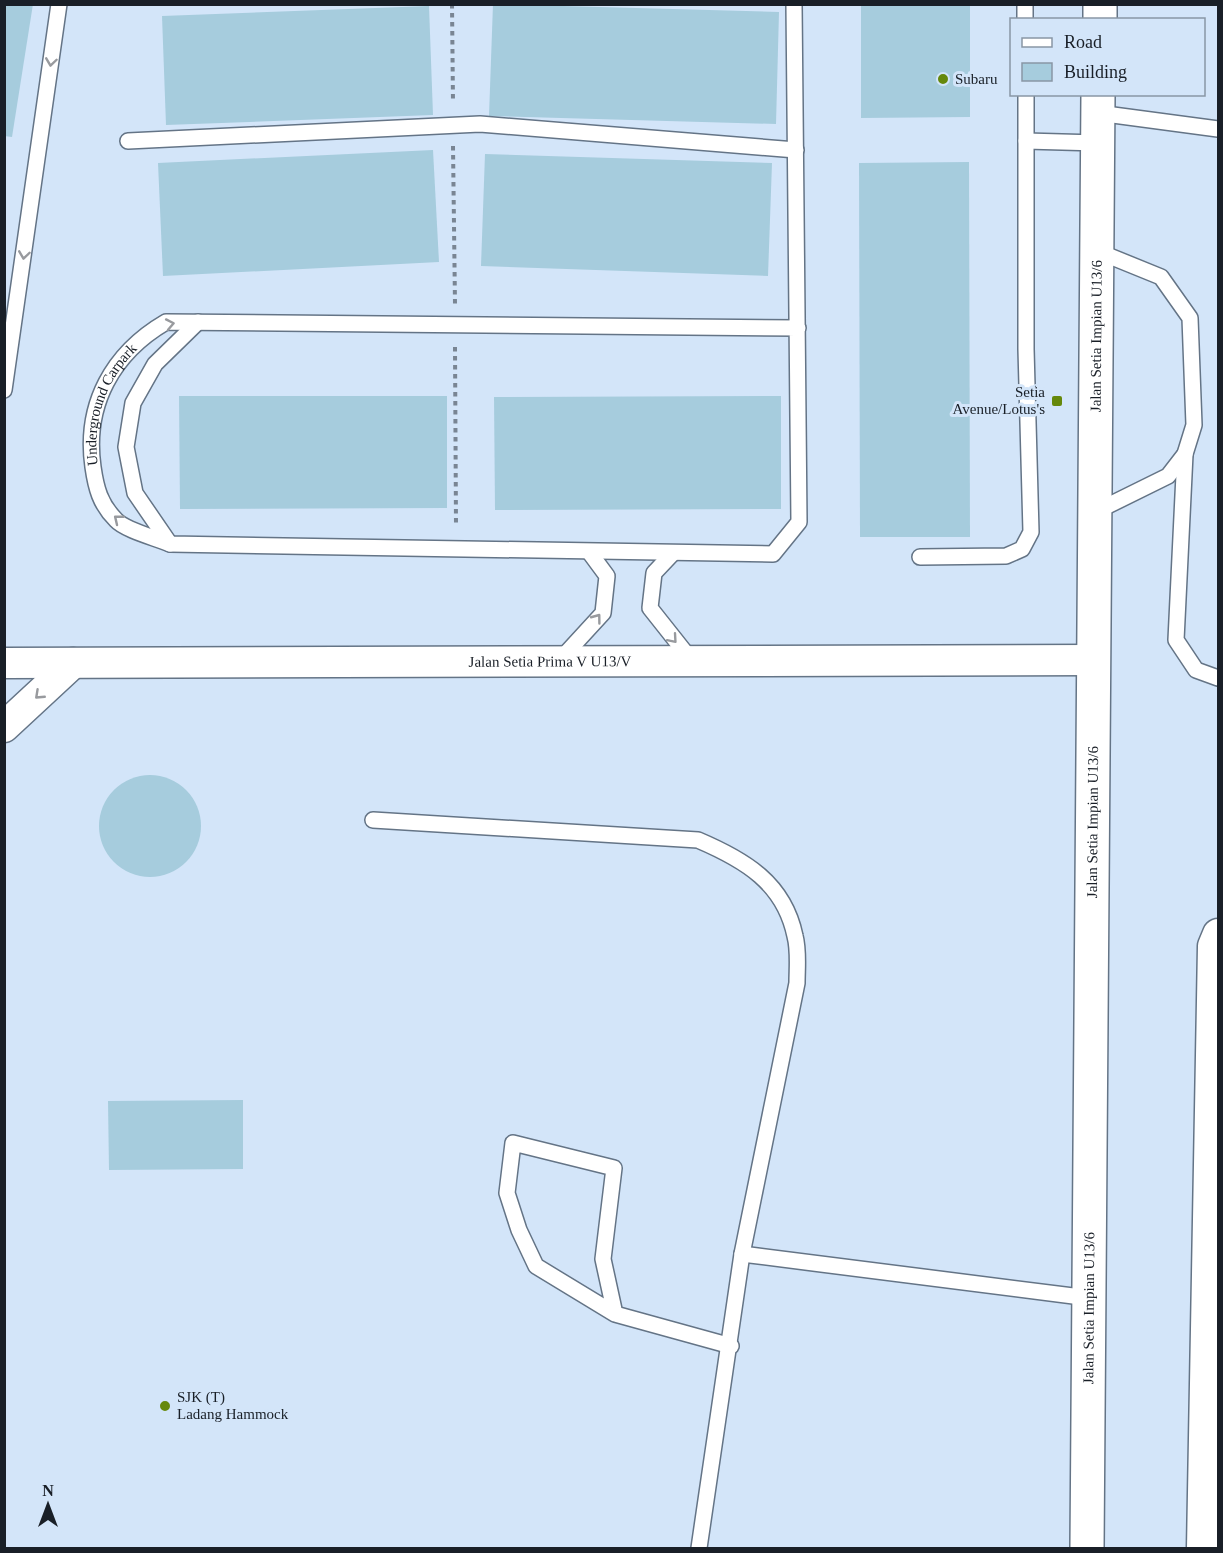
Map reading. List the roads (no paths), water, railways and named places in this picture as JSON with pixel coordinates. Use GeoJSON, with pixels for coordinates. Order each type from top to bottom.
{"type":"FeatureCollection","features":[{"type":"Feature","properties":{"kind":"street","name":"Jalan Setia Impian U13/6"},"geometry":{"type":"LineString","coordinates":[[1087,1548],[1098,117]]}},
{"type":"Feature","properties":{"kind":"street","name":"Jalan Setia Prima V U13/V"},"geometry":{"type":"LineString","coordinates":[[4,663],[1094,660]]}},
{"type":"Feature","properties":{"kind":"street"},"geometry":{"type":"LineString","coordinates":[[4,727],[73,663]]}},
{"type":"Feature","properties":{"kind":"street"},"geometry":{"type":"LineString","coordinates":[[1202,1548],[1211,1509],[1213,946],[1218,934]]}},
{"type":"Feature","properties":{"kind":"lane"},"geometry":{"type":"LineString","coordinates":[[4,390],[60,4]]}},
{"type":"Feature","properties":{"kind":"lane"},"geometry":{"type":"LineString","coordinates":[[784,4],[795,5],[800,522],[773,554],[590,553],[170,544],[135,493],[126,447],[133,403],[155,364],[198,322],[798,328]]}},
{"type":"Feature","properties":{"kind":"lane"},"geometry":{"type":"LineString","coordinates":[[920,557],[1006,556],[1018,552],[1025,546],[1031,532],[1026,349],[1026,96]]}},
{"type":"Feature","properties":{"kind":"lane"},"geometry":{"type":"LineString","coordinates":[[1026,141],[1098,117],[1218,129]]}},
{"type":"Feature","properties":{"kind":"lane"},"geometry":{"type":"LineString","coordinates":[[128,141],[480,124],[796,150]]}},
{"type":"Feature","properties":{"kind":"lane"},"geometry":{"type":"LineString","coordinates":[[1097,251],[1161,277],[1190,318],[1194,425],[1185,454],[1176,640],[1196,670],[1218,678]]}},
{"type":"Feature","properties":{"kind":"lane","name":"Underground Carpark"},"geometry":{"type":"LineString","coordinates":[[170,544],[117,522],[98,496],[91,454],[94,409],[112,371],[144,335],[166,322],[198,322]]}},
{"type":"Feature","properties":{"kind":"lane"},"geometry":{"type":"LineString","coordinates":[[1095,512],[1168,476],[1185,454]]}},
{"type":"Feature","properties":{"kind":"lane"},"geometry":{"type":"LineString","coordinates":[[558,662],[603,613],[607,576],[590,553]]}},
{"type":"Feature","properties":{"kind":"lane"},"geometry":{"type":"LineString","coordinates":[[672,554],[654,573],[650,608],[692,661]]}},
{"type":"Feature","properties":{"kind":"lane"},"geometry":{"type":"LineString","coordinates":[[373,820],[698,840],[734,856],[767,881],[787,906],[796,938],[797,983],[742,1254],[731,1346],[699,1548]]}},
{"type":"Feature","properties":{"kind":"lane"},"geometry":{"type":"LineString","coordinates":[[615,1314],[603,1259],[614,1168],[513,1143],[507,1193],[519,1230],[536,1266],[615,1314],[731,1346]]}},
{"type":"Feature","properties":{"kind":"lane"},"geometry":{"type":"LineString","coordinates":[[742,1254],[1089,1298]]}},
{"type":"Feature","properties":{"kind":"place","name":"Subaru"},"geometry":{"type":"Point","coordinates":[943,79]}},
{"type":"Feature","properties":{"kind":"place","name":"Setia Avenue/Lotus's"},"geometry":{"type":"Point","coordinates":[1057,401]}},
{"type":"Feature","properties":{"kind":"place","name":"SJK (T) Ladang Hammock"},"geometry":{"type":"Point","coordinates":[165,1406]}}]}
